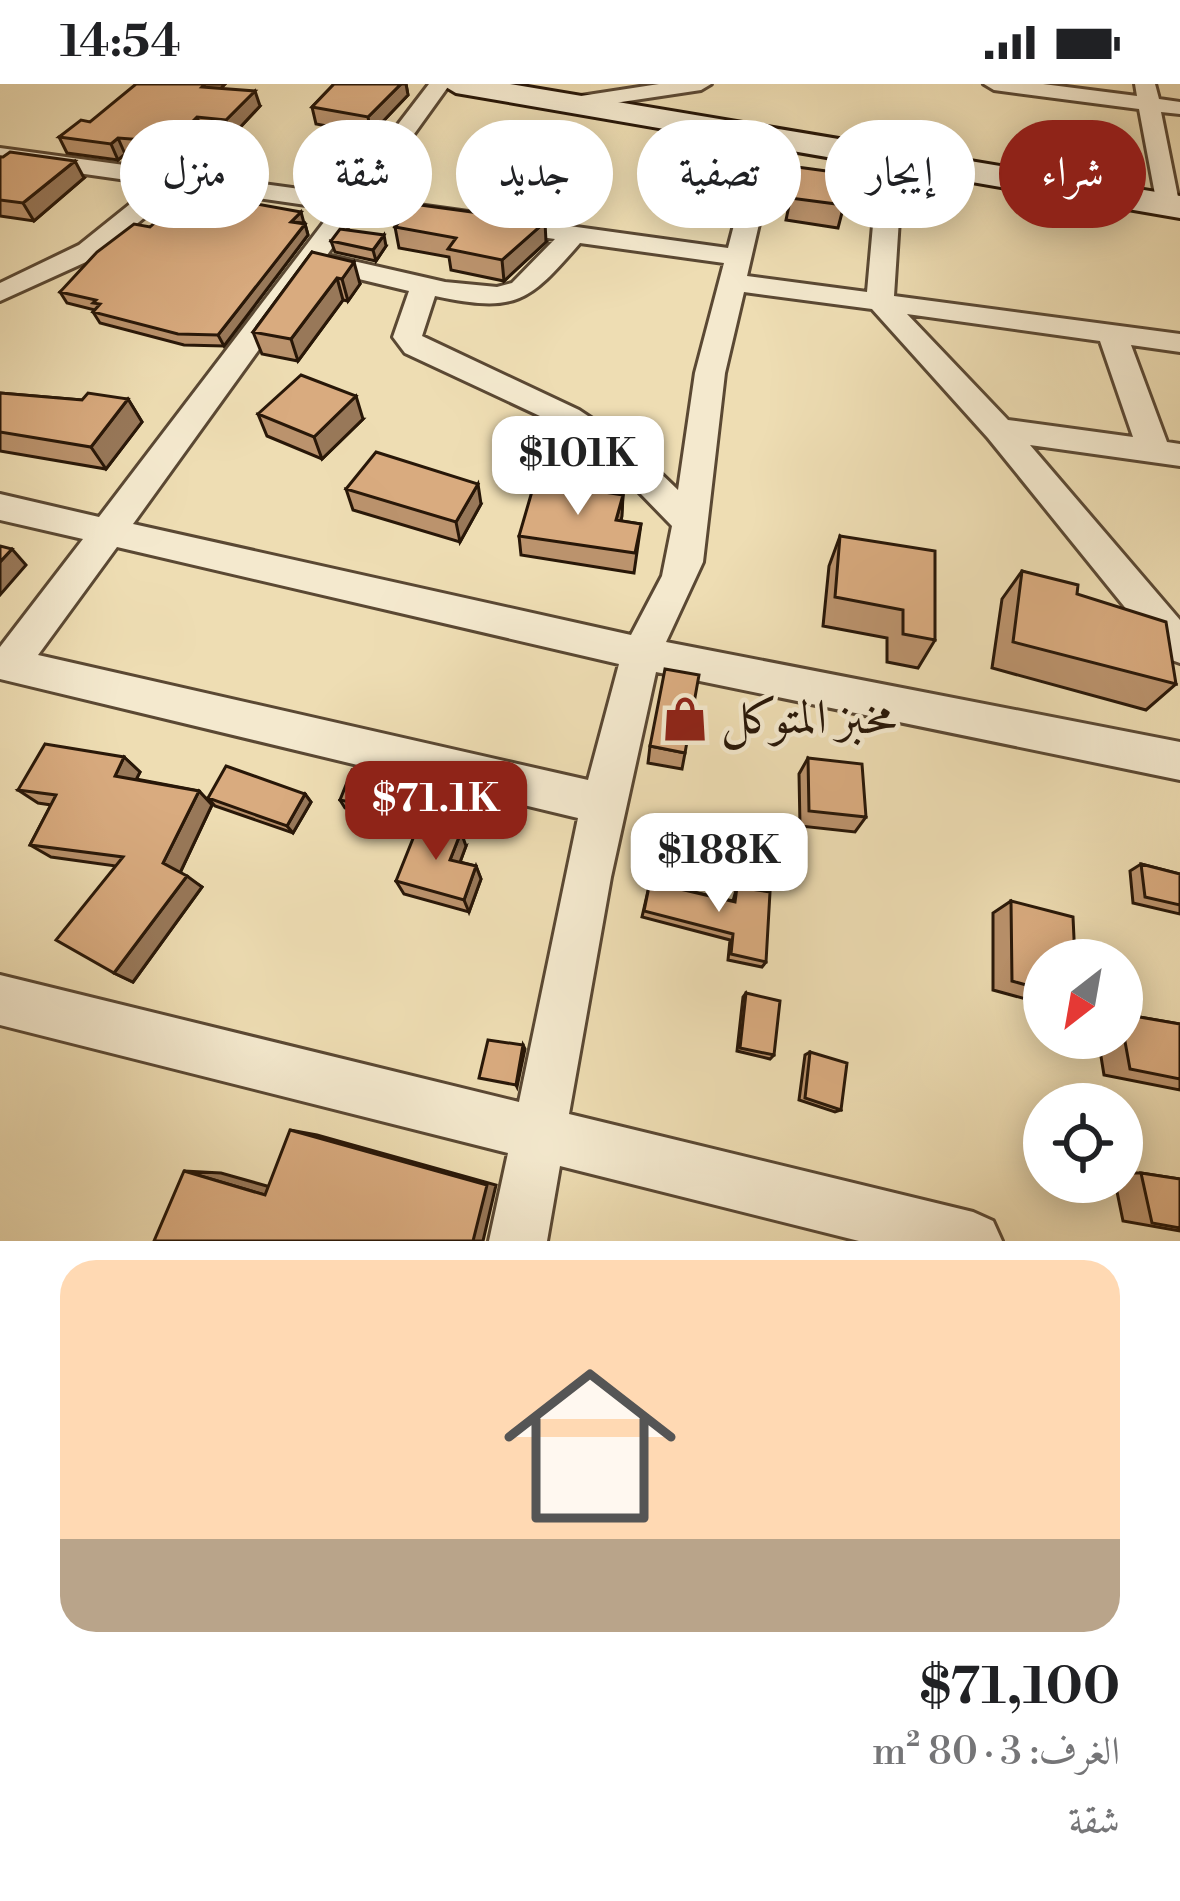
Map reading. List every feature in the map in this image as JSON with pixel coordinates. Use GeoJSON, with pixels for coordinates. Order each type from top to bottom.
{"type":"FeatureCollection","features":[{"type":"Feature","properties":{"kind":"street"},"geometry":{"type":"LineString","coordinates":[[413,120],[440,84]]}},
{"type":"Feature","properties":{"kind":"street"},"geometry":{"type":"LineString","coordinates":[[456,84],[496,87],[665,120]]}},
{"type":"Feature","properties":{"kind":"street"},"geometry":{"type":"LineString","coordinates":[[568,104],[701,84]]}},
{"type":"Feature","properties":{"kind":"street"},"geometry":{"type":"LineString","coordinates":[[994,84],[1146,93],[1180,108]]}},
{"type":"Feature","properties":{"kind":"street"},"geometry":{"type":"LineString","coordinates":[[975,172],[1175,206],[1146,93]]}},
{"type":"Feature","properties":{"kind":"street"},"geometry":{"type":"LineString","coordinates":[[0,155],[120,171]]}},
{"type":"Feature","properties":{"kind":"street"},"geometry":{"type":"LineString","coordinates":[[432,214],[573,236],[880,302],[1180,344]]}},
{"type":"Feature","properties":{"kind":"street"},"geometry":{"type":"LineString","coordinates":[[0,293],[88,251],[120,225]]}},
{"type":"Feature","properties":{"kind":"street"},"geometry":{"type":"LineString","coordinates":[[333,228],[4,664],[603,804]]}},
{"type":"Feature","properties":{"kind":"street"},"geometry":{"type":"LineString","coordinates":[[518,1241],[603,804],[641,653],[676,592],[692,524],[710,373],[746,228]]}},
{"type":"Feature","properties":{"kind":"street"},"geometry":{"type":"LineString","coordinates":[[885,228],[880,302],[999,430],[1180,647]]}},
{"type":"Feature","properties":{"kind":"street"},"geometry":{"type":"LineString","coordinates":[[310,259],[495,296],[515,293],[573,236]]}},
{"type":"Feature","properties":{"kind":"street"},"geometry":{"type":"LineString","coordinates":[[424,285],[407,338],[415,347],[568,417],[619,452],[692,524]]}},
{"type":"Feature","properties":{"kind":"street"},"geometry":{"type":"LineString","coordinates":[[1112,334],[1167,453]]}},
{"type":"Feature","properties":{"kind":"street"},"geometry":{"type":"LineString","coordinates":[[999,430],[1167,453]]}},
{"type":"Feature","properties":{"kind":"street"},"geometry":{"type":"LineString","coordinates":[[0,507],[641,653],[1180,761]]}},
{"type":"Feature","properties":{"kind":"street"},"geometry":{"type":"LineString","coordinates":[[0,1000],[973,1241]]}},
{"type":"Feature","properties":{"kind":"building"},"geometry":{"type":"Polygon","coordinates":[[[136,84],[205,84],[202,87],[255,91],[226,120],[120,120],[120,138],[111,144],[59,137],[81,120],[90,122],[136,84]]]}},
{"type":"Feature","properties":{"kind":"building"},"geometry":{"type":"Polygon","coordinates":[[[334,84],[401,84],[368,117],[312,107],[334,84]]]}},
{"type":"Feature","properties":{"kind":"building"},"geometry":{"type":"Polygon","coordinates":[[[10,152],[75,161],[23,203],[0,200],[0,157],[10,152]]]}},
{"type":"Feature","properties":{"kind":"building"},"geometry":{"type":"Polygon","coordinates":[[[801,168],[825,171],[825,203],[801,199],[801,168]]]}},
{"type":"Feature","properties":{"kind":"building"},"geometry":{"type":"Polygon","coordinates":[[[269,206],[293,211],[293,228],[302,228],[218,335],[178,334],[93,312],[100,304],[93,303],[96,300],[60,292],[97,252],[129,228],[269,228],[269,206]]]}},
{"type":"Feature","properties":{"kind":"building"},"geometry":{"type":"Polygon","coordinates":[[[432,207],[456,210],[456,228],[538,228],[502,260],[448,249],[456,238],[401,228],[432,228],[432,207]]]}},
{"type":"Feature","properties":{"kind":"building"},"geometry":{"type":"Polygon","coordinates":[[[340,229],[384,235],[373,250],[331,241],[340,229]]]}},
{"type":"Feature","properties":{"kind":"building"},"geometry":{"type":"Polygon","coordinates":[[[312,252],[354,262],[291,339],[253,332],[312,252]]]}},
{"type":"Feature","properties":{"kind":"building"},"geometry":{"type":"Polygon","coordinates":[[[301,375],[356,396],[314,437],[258,414],[301,375]]]}},
{"type":"Feature","properties":{"kind":"building"},"geometry":{"type":"Polygon","coordinates":[[[0,393],[82,400],[88,393],[128,399],[91,447],[0,432],[0,393]]]}},
{"type":"Feature","properties":{"kind":"building"},"geometry":{"type":"Polygon","coordinates":[[[376,452],[478,484],[456,522],[346,489],[376,452]]]}},
{"type":"Feature","properties":{"kind":"building"},"geometry":{"type":"Polygon","coordinates":[[[535,481],[623,495],[616,520],[641,524],[635,553],[519,536],[535,481]]]}},
{"type":"Feature","properties":{"kind":"building"},"geometry":{"type":"Polygon","coordinates":[[[840,536],[935,551],[935,640],[903,634],[903,610],[835,597],[840,536]]]}},
{"type":"Feature","properties":{"kind":"building"},"geometry":{"type":"Polygon","coordinates":[[[0,546],[12,549],[0,562],[0,546]]]}},
{"type":"Feature","properties":{"kind":"building"},"geometry":{"type":"Polygon","coordinates":[[[1022,571],[1078,585],[1077,594],[1166,622],[1176,684],[1013,642],[1022,571]]]}},
{"type":"Feature","properties":{"kind":"building"},"geometry":{"type":"Polygon","coordinates":[[[665,669],[699,675],[685,753],[650,746],[665,669]]]}},
{"type":"Feature","properties":{"kind":"building"},"geometry":{"type":"Polygon","coordinates":[[[45,744],[124,757],[115,776],[199,791],[163,863],[187,876],[114,973],[56,940],[123,857],[30,845],[56,795],[18,790],[45,744]]]}},
{"type":"Feature","properties":{"kind":"building"},"geometry":{"type":"Polygon","coordinates":[[[808,758],[862,764],[866,817],[809,811],[808,758]]]}},
{"type":"Feature","properties":{"kind":"building"},"geometry":{"type":"Polygon","coordinates":[[[226,766],[305,794],[287,826],[208,798],[226,766]]]}},
{"type":"Feature","properties":{"kind":"building"},"geometry":{"type":"Polygon","coordinates":[[[352,770],[385,776],[374,807],[340,800],[352,770]]]}},
{"type":"Feature","properties":{"kind":"building"},"geometry":{"type":"Polygon","coordinates":[[[420,821],[461,832],[450,860],[476,866],[464,900],[396,881],[420,821]]]}},
{"type":"Feature","properties":{"kind":"building"},"geometry":{"type":"Polygon","coordinates":[[[1141,864],[1180,874],[1180,905],[1145,897],[1141,864]]]}},
{"type":"Feature","properties":{"kind":"building"},"geometry":{"type":"Polygon","coordinates":[[[650,882],[735,902],[737,887],[770,892],[766,962],[731,954],[733,934],[644,911],[650,882]]]}},
{"type":"Feature","properties":{"kind":"building"},"geometry":{"type":"Polygon","coordinates":[[[1011,901],[1073,917],[1074,939],[1023,939],[1023,984],[1012,981],[1011,901]]]}},
{"type":"Feature","properties":{"kind":"building"},"geometry":{"type":"Polygon","coordinates":[[[746,993],[780,1001],[774,1055],[740,1048],[746,993]]]}},
{"type":"Feature","properties":{"kind":"building"},"geometry":{"type":"Polygon","coordinates":[[[1143,1018],[1180,1024],[1180,1079],[1130,1069],[1128,1059],[1143,1059],[1143,1018]]]}},
{"type":"Feature","properties":{"kind":"building"},"geometry":{"type":"Polygon","coordinates":[[[488,1040],[523,1045],[516,1085],[479,1078],[488,1040]]]}},
{"type":"Feature","properties":{"kind":"building"},"geometry":{"type":"Polygon","coordinates":[[[810,1052],[847,1063],[841,1110],[805,1098],[810,1052]]]}},
{"type":"Feature","properties":{"kind":"building"},"geometry":{"type":"Polygon","coordinates":[[[290,1130],[487,1185],[473,1241],[154,1241],[184,1171],[265,1195],[290,1130]]]}},
{"type":"Feature","properties":{"kind":"building"},"geometry":{"type":"Polygon","coordinates":[[[1143,1173],[1180,1179],[1180,1228],[1152,1223],[1143,1173]]]}},
{"type":"Feature","properties":{"kind":"place","name":"مخبز المتوكل"},"geometry":{"type":"Point","coordinates":[685,719]}}]}
